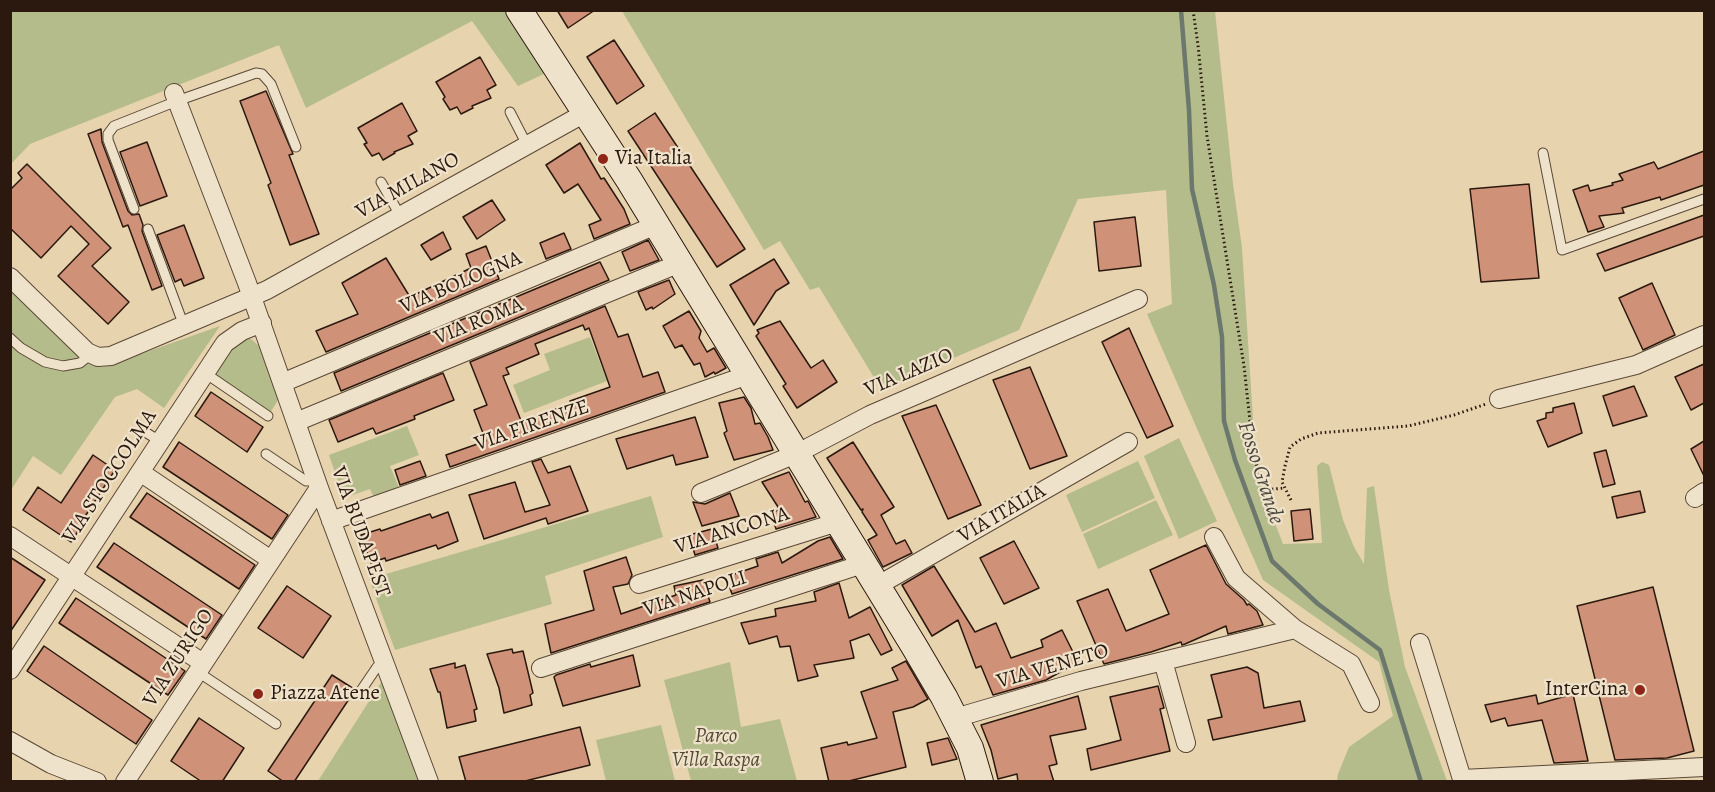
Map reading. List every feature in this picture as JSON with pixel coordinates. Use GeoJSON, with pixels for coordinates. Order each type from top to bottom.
{"type":"FeatureCollection","features":[{"type":"Feature","properties":{"kind":"main road"},"geometry":{"type":"LineString","coordinates":[[519,10],[680,263],[920,656],[970,748],[980,782]]}},
{"type":"Feature","properties":{"kind":"street","name":"VIA BUDAPEST"},"geometry":{"type":"LineString","coordinates":[[176,97],[262,323],[317,484],[429,782]]}},
{"type":"Feature","properties":{"kind":"street","name":"VIA MILANO"},"geometry":{"type":"LineString","coordinates":[[91,354],[98,357],[111,356],[252,297],[401,217],[585,113]]}},
{"type":"Feature","properties":{"kind":"street","name":"VIA BOLOGNA"},"geometry":{"type":"LineString","coordinates":[[282,383],[656,225]]}},
{"type":"Feature","properties":{"kind":"street","name":"VIA ROMA"},"geometry":{"type":"LineString","coordinates":[[296,422],[680,263]]}},
{"type":"Feature","properties":{"kind":"street"},"geometry":{"type":"LineString","coordinates":[[10,277],[91,354]]}},
{"type":"Feature","properties":{"kind":"street","name":"VIA LAZIO"},"geometry":{"type":"LineString","coordinates":[[701,493],[796,454],[870,415],[1138,299]]}},
{"type":"Feature","properties":{"kind":"street","name":"VIA STOCCOLMA"},"geometry":{"type":"LineString","coordinates":[[10,670],[140,472],[152,437],[205,373],[225,343],[262,323]]}},
{"type":"Feature","properties":{"kind":"street"},"geometry":{"type":"LineString","coordinates":[[1499,399],[1636,365],[1704,335]]}},
{"type":"Feature","properties":{"kind":"street","name":"VIA FIRENZE"},"geometry":{"type":"LineString","coordinates":[[331,521],[748,375]]}},
{"type":"Feature","properties":{"kind":"street","name":"VIA ITALIA"},"geometry":{"type":"LineString","coordinates":[[876,586],[1128,442]]}},
{"type":"Feature","properties":{"kind":"street"},"geometry":{"type":"LineString","coordinates":[[140,472],[271,560]]}},
{"type":"Feature","properties":{"kind":"street","name":"VIA ZURIGO"},"geometry":{"type":"LineString","coordinates":[[125,782],[271,560],[317,484]]}},
{"type":"Feature","properties":{"kind":"street","name":"VIA ANCONA"},"geometry":{"type":"LineString","coordinates":[[639,584],[838,522]]}},
{"type":"Feature","properties":{"kind":"street"},"geometry":{"type":"LineString","coordinates":[[10,537],[72,577],[200,668]]}},
{"type":"Feature","properties":{"kind":"street"},"geometry":{"type":"LineString","coordinates":[[1214,537],[1236,578],[1295,629],[1351,664],[1370,703]]}},
{"type":"Feature","properties":{"kind":"street","name":"VIA NAPOLI"},"geometry":{"type":"LineString","coordinates":[[541,668],[863,564]]}},
{"type":"Feature","properties":{"kind":"street","name":"VIA VENETO"},"geometry":{"type":"LineString","coordinates":[[955,718],[1081,681],[1295,629]]}},
{"type":"Feature","properties":{"kind":"street"},"geometry":{"type":"LineString","coordinates":[[1420,643],[1462,778],[1704,766]]}},
{"type":"Feature","properties":{"kind":"street"},"geometry":{"type":"LineString","coordinates":[[1163,662],[1186,743]]}},
{"type":"Feature","properties":{"kind":"street"},"geometry":{"type":"LineString","coordinates":[[10,741],[51,764],[97,782]]}},
{"type":"Feature","properties":{"kind":"lane"},"geometry":{"type":"LineString","coordinates":[[134,209],[108,140],[108,134],[114,126],[176,97],[256,73],[262,74],[271,84],[296,147]]}},
{"type":"Feature","properties":{"kind":"lane"},"geometry":{"type":"LineString","coordinates":[[510,112],[527,145]]}},
{"type":"Feature","properties":{"kind":"lane"},"geometry":{"type":"LineString","coordinates":[[1543,153],[1562,250],[1704,199]]}},
{"type":"Feature","properties":{"kind":"lane"},"geometry":{"type":"LineString","coordinates":[[381,182],[401,217]]}},
{"type":"Feature","properties":{"kind":"lane"},"geometry":{"type":"LineString","coordinates":[[148,229],[184,327]]}},
{"type":"Feature","properties":{"kind":"lane"},"geometry":{"type":"LineString","coordinates":[[10,338],[21,348],[45,362],[63,366],[80,363],[91,354]]}},
{"type":"Feature","properties":{"kind":"lane"},"geometry":{"type":"LineString","coordinates":[[205,373],[268,416]]}},
{"type":"Feature","properties":{"kind":"lane"},"geometry":{"type":"LineString","coordinates":[[266,454],[306,481],[317,484]]}},
{"type":"Feature","properties":{"kind":"lane"},"geometry":{"type":"LineString","coordinates":[[360,692],[377,667],[384,663]]}},
{"type":"Feature","properties":{"kind":"lane"},"geometry":{"type":"LineString","coordinates":[[200,668],[276,724]]}},
{"type":"Feature","properties":{"kind":"path"},"geometry":{"type":"LineString","coordinates":[[1192,10],[1198,45],[1207,136],[1244,366],[1253,449],[1262,490],[1285,488]]}},
{"type":"Feature","properties":{"kind":"path"},"geometry":{"type":"LineString","coordinates":[[1291,500],[1282,482],[1290,447],[1301,439],[1318,433],[1408,426],[1454,415],[1499,399]]}},
{"type":"Feature","properties":{"kind":"green space"},"geometry":{"type":"Polygon","coordinates":[[[11,11],[506,11],[544,74],[518,86],[472,21],[306,108],[279,45],[30,144],[11,164],[11,11]]]}},
{"type":"Feature","properties":{"kind":"green space"},"geometry":{"type":"Polygon","coordinates":[[[622,11],[1215,11],[1242,248],[1254,435],[1266,500],[1283,544],[1322,543],[1317,466],[1322,462],[1329,465],[1343,520],[1364,564],[1367,488],[1374,486],[1389,590],[1405,667],[1447,781],[1337,781],[1349,747],[1393,716],[1379,662],[1263,580],[1147,314],[1172,304],[1166,190],[1078,199],[1019,330],[881,389],[819,287],[810,290],[780,241],[764,250],[622,11]]]}},
{"type":"Feature","properties":{"kind":"green space"},"geometry":{"type":"Polygon","coordinates":[[[11,288],[75,352],[90,364],[104,367],[220,326],[164,408],[137,389],[115,397],[61,475],[33,456],[11,490],[11,288]]]}},
{"type":"Feature","properties":{"kind":"green space"},"geometry":{"type":"Polygon","coordinates":[[[590,337],[607,381],[524,413],[513,385],[550,370],[544,354],[590,337]]]}},
{"type":"Feature","properties":{"kind":"green space"},"geometry":{"type":"Polygon","coordinates":[[[251,339],[259,346],[280,397],[268,416],[211,377],[230,347],[251,339]]]}},
{"type":"Feature","properties":{"kind":"green space"},"geometry":{"type":"Polygon","coordinates":[[[407,426],[419,455],[390,466],[400,490],[375,500],[370,489],[344,498],[329,455],[407,426]]]}},
{"type":"Feature","properties":{"kind":"green space"},"geometry":{"type":"Polygon","coordinates":[[[1179,438],[1217,521],[1179,539],[1144,456],[1179,438]]]}},
{"type":"Feature","properties":{"kind":"green space"},"geometry":{"type":"Polygon","coordinates":[[[1138,461],[1155,498],[1082,532],[1066,495],[1138,461]]]}},
{"type":"Feature","properties":{"kind":"green space"},"geometry":{"type":"Polygon","coordinates":[[[651,496],[663,537],[545,576],[552,604],[395,650],[369,579],[651,496]]]}},
{"type":"Feature","properties":{"kind":"green space"},"geometry":{"type":"Polygon","coordinates":[[[1156,500],[1173,535],[1098,569],[1083,534],[1156,500]]]}},
{"type":"Feature","properties":{"kind":"green space","name":"Parco Villa Raspa"},"geometry":{"type":"Polygon","coordinates":[[[730,662],[741,727],[780,719],[797,781],[691,781],[664,680],[730,662]]]}},
{"type":"Feature","properties":{"kind":"green space"},"geometry":{"type":"Polygon","coordinates":[[[382,681],[420,781],[318,781],[382,681]]]}},
{"type":"Feature","properties":{"kind":"green space"},"geometry":{"type":"Polygon","coordinates":[[[661,725],[675,781],[606,781],[596,740],[661,725]]]}},
{"type":"Feature","properties":{"kind":"building"},"geometry":{"type":"Polygon","coordinates":[[[557,10],[595,10],[568,28],[557,10]]]}},
{"type":"Feature","properties":{"kind":"building"},"geometry":{"type":"Polygon","coordinates":[[[614,40],[644,86],[617,104],[587,57],[614,40]]]}},
{"type":"Feature","properties":{"kind":"building"},"geometry":{"type":"Polygon","coordinates":[[[480,57],[496,85],[487,90],[491,98],[472,106],[473,108],[461,114],[457,107],[450,110],[436,82],[480,57]]]}},
{"type":"Feature","properties":{"kind":"building"},"geometry":{"type":"Polygon","coordinates":[[[266,91],[293,154],[289,155],[319,234],[290,245],[268,185],[271,183],[240,101],[266,91]]]}},
{"type":"Feature","properties":{"kind":"building"},"geometry":{"type":"Polygon","coordinates":[[[402,103],[417,131],[408,136],[413,144],[394,152],[383,160],[379,153],[372,156],[358,128],[402,103]]]}},
{"type":"Feature","properties":{"kind":"building"},"geometry":{"type":"Polygon","coordinates":[[[655,113],[745,249],[717,267],[628,131],[655,113]]]}},
{"type":"Feature","properties":{"kind":"building"},"geometry":{"type":"Polygon","coordinates":[[[101,129],[102,142],[128,211],[132,215],[139,214],[143,225],[142,231],[162,286],[152,290],[128,225],[123,227],[88,134],[101,129]]]}},
{"type":"Feature","properties":{"kind":"building"},"geometry":{"type":"Polygon","coordinates":[[[147,142],[167,196],[140,206],[120,152],[147,142]]]}},
{"type":"Feature","properties":{"kind":"building"},"geometry":{"type":"Polygon","coordinates":[[[580,143],[601,179],[604,178],[624,209],[630,224],[594,239],[589,225],[601,220],[578,184],[564,193],[546,165],[580,143]]]}},
{"type":"Feature","properties":{"kind":"building"},"geometry":{"type":"Polygon","coordinates":[[[1704,151],[1704,185],[1661,200],[1660,197],[1622,208],[1624,213],[1599,216],[1604,227],[1588,232],[1573,190],[1588,185],[1590,191],[1613,185],[1612,183],[1623,180],[1619,174],[1654,162],[1658,169],[1704,151]]]}},
{"type":"Feature","properties":{"kind":"building"},"geometry":{"type":"Polygon","coordinates":[[[27,164],[111,248],[92,266],[129,302],[108,324],[58,276],[89,244],[71,226],[41,258],[10,228],[10,190],[22,178],[18,173],[27,164]]]}},
{"type":"Feature","properties":{"kind":"building"},"geometry":{"type":"Polygon","coordinates":[[[1529,184],[1539,278],[1481,282],[1470,189],[1529,184]]]}},
{"type":"Feature","properties":{"kind":"building"},"geometry":{"type":"Polygon","coordinates":[[[492,200],[505,220],[477,239],[463,217],[492,200]]]}},
{"type":"Feature","properties":{"kind":"building"},"geometry":{"type":"Polygon","coordinates":[[[1704,215],[1704,236],[1605,271],[1597,254],[1704,215]]]}},
{"type":"Feature","properties":{"kind":"building"},"geometry":{"type":"Polygon","coordinates":[[[1135,217],[1141,266],[1099,271],[1094,222],[1135,217]]]}},
{"type":"Feature","properties":{"kind":"building"},"geometry":{"type":"Polygon","coordinates":[[[184,225],[204,278],[184,286],[181,279],[175,282],[157,235],[184,225]]]}},
{"type":"Feature","properties":{"kind":"building"},"geometry":{"type":"Polygon","coordinates":[[[443,232],[451,249],[431,260],[421,245],[443,232]]]}},
{"type":"Feature","properties":{"kind":"building"},"geometry":{"type":"Polygon","coordinates":[[[564,233],[571,249],[546,259],[540,243],[564,233]]]}},
{"type":"Feature","properties":{"kind":"building"},"geometry":{"type":"Polygon","coordinates":[[[648,240],[659,260],[630,271],[622,252],[648,240]]]}},
{"type":"Feature","properties":{"kind":"building"},"geometry":{"type":"Polygon","coordinates":[[[486,246],[499,279],[326,352],[316,331],[358,314],[342,283],[386,258],[410,297],[471,268],[466,254],[486,246]]]}},
{"type":"Feature","properties":{"kind":"building"},"geometry":{"type":"Polygon","coordinates":[[[774,259],[789,283],[776,291],[754,325],[730,285],[774,259]]]}},
{"type":"Feature","properties":{"kind":"building"},"geometry":{"type":"Polygon","coordinates":[[[600,262],[609,280],[341,391],[334,373],[600,262]]]}},
{"type":"Feature","properties":{"kind":"building"},"geometry":{"type":"Polygon","coordinates":[[[669,280],[675,294],[653,309],[652,307],[646,310],[638,292],[669,280]]]}},
{"type":"Feature","properties":{"kind":"building"},"geometry":{"type":"Polygon","coordinates":[[[1652,283],[1675,335],[1643,350],[1619,298],[1652,283]]]}},
{"type":"Feature","properties":{"kind":"building"},"geometry":{"type":"Polygon","coordinates":[[[605,306],[618,337],[628,334],[643,377],[658,372],[665,392],[450,467],[446,455],[486,441],[474,410],[487,405],[470,362],[605,306]],[[583,325],[535,344],[539,354],[506,368],[509,374],[503,376],[522,423],[571,403],[570,401],[610,387],[589,328],[585,330],[583,325]]]}},
{"type":"Feature","properties":{"kind":"building"},"geometry":{"type":"Polygon","coordinates":[[[689,311],[701,331],[699,338],[707,352],[714,348],[726,368],[715,374],[714,372],[705,377],[700,363],[694,365],[682,345],[675,348],[663,326],[689,311]]]}},
{"type":"Feature","properties":{"kind":"building"},"geometry":{"type":"Polygon","coordinates":[[[780,321],[811,368],[823,360],[837,382],[797,408],[783,386],[786,384],[756,336],[759,333],[757,330],[780,321]]]}},
{"type":"Feature","properties":{"kind":"building"},"geometry":{"type":"Polygon","coordinates":[[[1129,328],[1173,426],[1147,438],[1102,342],[1129,328]]]}},
{"type":"Feature","properties":{"kind":"building"},"geometry":{"type":"Polygon","coordinates":[[[1704,364],[1704,403],[1691,410],[1675,377],[1704,364]]]}},
{"type":"Feature","properties":{"kind":"building"},"geometry":{"type":"Polygon","coordinates":[[[1030,367],[1067,456],[1030,469],[993,380],[1030,367]]]}},
{"type":"Feature","properties":{"kind":"building"},"geometry":{"type":"Polygon","coordinates":[[[443,373],[454,400],[414,416],[415,419],[376,434],[373,428],[338,442],[329,420],[443,373]]]}},
{"type":"Feature","properties":{"kind":"building"},"geometry":{"type":"Polygon","coordinates":[[[1634,386],[1647,416],[1613,426],[1603,396],[1634,386]]]}},
{"type":"Feature","properties":{"kind":"building"},"geometry":{"type":"Polygon","coordinates":[[[211,392],[263,427],[247,452],[195,416],[211,392]]]}},
{"type":"Feature","properties":{"kind":"building"},"geometry":{"type":"Polygon","coordinates":[[[744,397],[751,408],[755,424],[760,423],[773,450],[734,460],[724,433],[727,431],[719,403],[744,397]]]}},
{"type":"Feature","properties":{"kind":"building"},"geometry":{"type":"Polygon","coordinates":[[[1574,403],[1582,433],[1548,447],[1537,421],[1546,418],[1546,413],[1553,412],[1553,408],[1574,403]]]}},
{"type":"Feature","properties":{"kind":"building"},"geometry":{"type":"Polygon","coordinates":[[[936,405],[981,505],[948,519],[902,416],[936,405]]]}},
{"type":"Feature","properties":{"kind":"building"},"geometry":{"type":"Polygon","coordinates":[[[695,417],[708,457],[676,465],[673,455],[627,469],[616,439],[695,417]]]}},
{"type":"Feature","properties":{"kind":"building"},"geometry":{"type":"Polygon","coordinates":[[[1704,441],[1704,476],[1691,449],[1704,441]]]}},
{"type":"Feature","properties":{"kind":"building"},"geometry":{"type":"Polygon","coordinates":[[[179,442],[288,515],[272,539],[163,467],[179,442]]]}},
{"type":"Feature","properties":{"kind":"building"},"geometry":{"type":"Polygon","coordinates":[[[853,442],[894,507],[881,515],[896,544],[905,540],[912,553],[883,567],[868,540],[877,535],[862,512],[863,509],[861,510],[827,458],[853,442]]]}},
{"type":"Feature","properties":{"kind":"building"},"geometry":{"type":"Polygon","coordinates":[[[1606,450],[1615,484],[1603,487],[1594,453],[1606,450]]]}},
{"type":"Feature","properties":{"kind":"building"},"geometry":{"type":"Polygon","coordinates":[[[93,455],[115,470],[71,542],[23,510],[38,487],[61,503],[93,455]]]}},
{"type":"Feature","properties":{"kind":"building"},"geometry":{"type":"Polygon","coordinates":[[[541,459],[548,473],[570,466],[588,511],[548,524],[546,518],[484,539],[469,495],[515,482],[525,512],[550,505],[532,462],[541,459]]]}},
{"type":"Feature","properties":{"kind":"building"},"geometry":{"type":"Polygon","coordinates":[[[420,461],[426,476],[400,485],[395,470],[420,461]]]}},
{"type":"Feature","properties":{"kind":"building"},"geometry":{"type":"Polygon","coordinates":[[[789,472],[816,517],[776,529],[771,512],[780,510],[762,482],[789,472]]]}},
{"type":"Feature","properties":{"kind":"building"},"geometry":{"type":"Polygon","coordinates":[[[1640,491],[1645,512],[1617,518],[1612,497],[1640,491]]]}},
{"type":"Feature","properties":{"kind":"building"},"geometry":{"type":"Polygon","coordinates":[[[147,493],[255,565],[239,589],[130,517],[147,493]]]}},
{"type":"Feature","properties":{"kind":"building"},"geometry":{"type":"Polygon","coordinates":[[[730,493],[739,516],[702,526],[693,502],[705,504],[730,493]]]}},
{"type":"Feature","properties":{"kind":"building"},"geometry":{"type":"Polygon","coordinates":[[[1310,509],[1313,539],[1294,541],[1291,511],[1310,509]]]}},
{"type":"Feature","properties":{"kind":"building"},"geometry":{"type":"Polygon","coordinates":[[[448,512],[458,541],[438,549],[436,545],[386,561],[385,558],[371,563],[361,535],[380,529],[381,531],[430,514],[432,518],[448,512]]]}},
{"type":"Feature","properties":{"kind":"building"},"geometry":{"type":"Polygon","coordinates":[[[712,529],[718,548],[695,555],[689,535],[712,529]]]}},
{"type":"Feature","properties":{"kind":"building"},"geometry":{"type":"Polygon","coordinates":[[[830,537],[843,559],[732,594],[726,577],[758,566],[756,559],[778,552],[782,563],[818,541],[830,537]]]}},
{"type":"Feature","properties":{"kind":"building"},"geometry":{"type":"Polygon","coordinates":[[[1014,541],[1039,588],[1004,604],[980,558],[1014,541]]]}},
{"type":"Feature","properties":{"kind":"building"},"geometry":{"type":"Polygon","coordinates":[[[114,543],[222,615],[206,639],[97,567],[114,543]]]}},
{"type":"Feature","properties":{"kind":"building"},"geometry":{"type":"Polygon","coordinates":[[[1206,545],[1226,584],[1247,605],[1249,604],[1257,611],[1263,625],[1228,634],[1226,626],[1182,645],[1181,642],[1104,664],[1077,601],[1108,589],[1126,631],[1169,614],[1150,570],[1206,545]]]}},
{"type":"Feature","properties":{"kind":"building"},"geometry":{"type":"Polygon","coordinates":[[[10,557],[45,580],[10,632],[10,557]]]}},
{"type":"Feature","properties":{"kind":"building"},"geometry":{"type":"Polygon","coordinates":[[[626,557],[632,575],[628,584],[613,587],[621,614],[676,595],[674,586],[703,580],[710,602],[551,653],[545,624],[594,610],[584,571],[626,557]]]}},
{"type":"Feature","properties":{"kind":"building"},"geometry":{"type":"Polygon","coordinates":[[[934,566],[975,632],[996,623],[1011,658],[1043,647],[1041,640],[1062,630],[1078,662],[1046,680],[993,695],[981,666],[976,668],[958,620],[932,636],[902,585],[934,566]]]}},
{"type":"Feature","properties":{"kind":"building"},"geometry":{"type":"Polygon","coordinates":[[[839,583],[849,618],[870,607],[892,650],[881,655],[869,634],[850,641],[854,658],[814,665],[818,676],[798,681],[790,646],[780,647],[777,636],[749,644],[741,623],[776,616],[775,609],[816,601],[814,592],[839,583]]]}},
{"type":"Feature","properties":{"kind":"building"},"geometry":{"type":"Polygon","coordinates":[[[287,586],[331,616],[303,658],[258,628],[287,586]]]}},
{"type":"Feature","properties":{"kind":"building"},"geometry":{"type":"Polygon","coordinates":[[[1653,587],[1694,751],[1667,758],[1615,760],[1577,606],[1653,587]]]}},
{"type":"Feature","properties":{"kind":"building"},"geometry":{"type":"Polygon","coordinates":[[[76,598],[185,671],[168,695],[59,623],[76,598]]]}},
{"type":"Feature","properties":{"kind":"building"},"geometry":{"type":"Polygon","coordinates":[[[44,646],[152,720],[136,744],[27,671],[44,646]]]}},
{"type":"Feature","properties":{"kind":"building"},"geometry":{"type":"Polygon","coordinates":[[[512,649],[513,653],[523,651],[533,693],[530,695],[532,705],[504,713],[499,688],[487,654],[512,649]]]}},
{"type":"Feature","properties":{"kind":"building"},"geometry":{"type":"Polygon","coordinates":[[[633,655],[640,686],[563,706],[554,677],[556,675],[590,664],[591,667],[633,655]]]}},
{"type":"Feature","properties":{"kind":"building"},"geometry":{"type":"Polygon","coordinates":[[[906,661],[928,699],[913,707],[893,712],[906,767],[845,782],[829,782],[821,748],[877,738],[861,692],[898,680],[892,668],[906,661]]]}},
{"type":"Feature","properties":{"kind":"building"},"geometry":{"type":"Polygon","coordinates":[[[455,663],[455,668],[465,665],[477,709],[474,710],[476,721],[447,728],[440,692],[438,692],[430,669],[455,663]]]}},
{"type":"Feature","properties":{"kind":"building"},"geometry":{"type":"Polygon","coordinates":[[[1247,667],[1258,673],[1264,708],[1300,701],[1305,721],[1213,740],[1208,720],[1222,717],[1211,675],[1247,667]]]}},
{"type":"Feature","properties":{"kind":"building"},"geometry":{"type":"Polygon","coordinates":[[[332,675],[354,689],[353,693],[294,782],[284,782],[268,771],[332,675]]]}},
{"type":"Feature","properties":{"kind":"building"},"geometry":{"type":"Polygon","coordinates":[[[1158,686],[1164,708],[1160,709],[1170,751],[1091,770],[1087,749],[1121,740],[1110,697],[1158,686]]]}},
{"type":"Feature","properties":{"kind":"building"},"geometry":{"type":"Polygon","coordinates":[[[1573,694],[1588,761],[1554,763],[1542,720],[1508,726],[1505,718],[1491,722],[1485,705],[1536,695],[1538,704],[1573,694]]]}},
{"type":"Feature","properties":{"kind":"building"},"geometry":{"type":"Polygon","coordinates":[[[1078,696],[1086,729],[1050,736],[1057,764],[1049,766],[1054,782],[1018,782],[1017,774],[998,779],[991,750],[981,725],[1078,696]]]}},
{"type":"Feature","properties":{"kind":"building"},"geometry":{"type":"Polygon","coordinates":[[[199,718],[244,748],[222,782],[202,782],[171,761],[199,718]]]}},
{"type":"Feature","properties":{"kind":"building"},"geometry":{"type":"Polygon","coordinates":[[[580,727],[590,765],[521,782],[466,782],[459,757],[580,727]]]}},
{"type":"Feature","properties":{"kind":"building"},"geometry":{"type":"Polygon","coordinates":[[[948,738],[957,759],[932,765],[927,743],[948,738]]]}},
{"type":"Feature","properties":{"kind":"waterway","name":"Fosso Grande"},"geometry":{"type":"LineString","coordinates":[[1181,10],[1189,110],[1192,189],[1214,285],[1222,337],[1224,421],[1235,460],[1272,561],[1318,604],[1380,650],[1421,782]]}},
{"type":"Feature","properties":{"kind":"place","name":"Via Italia"},"geometry":{"type":"Point","coordinates":[603,159]}},
{"type":"Feature","properties":{"kind":"place","name":"InterCina"},"geometry":{"type":"Point","coordinates":[1640,690]}},
{"type":"Feature","properties":{"kind":"place","name":"Piazza Atene"},"geometry":{"type":"Point","coordinates":[258,694]}}]}
